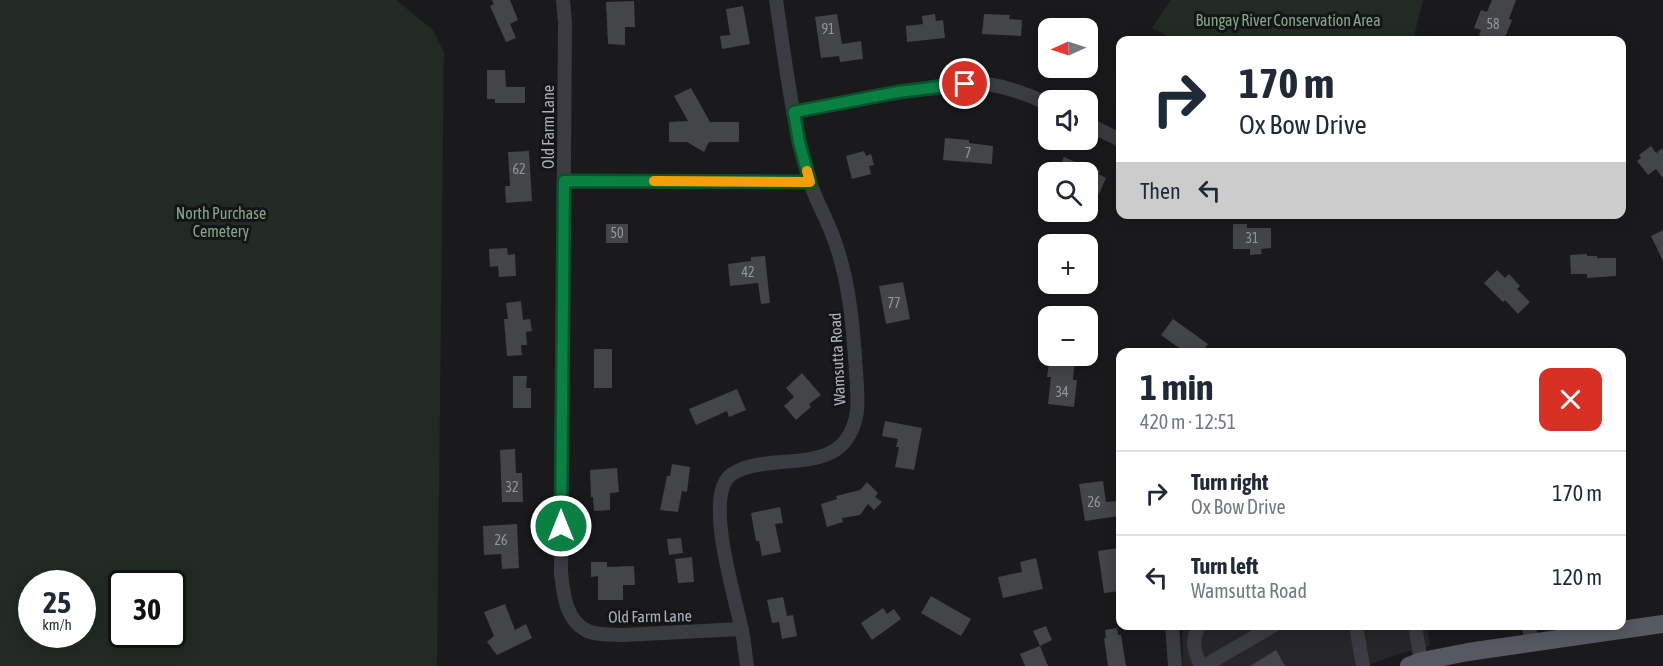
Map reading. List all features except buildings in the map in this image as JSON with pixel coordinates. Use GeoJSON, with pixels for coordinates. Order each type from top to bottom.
{"type":"FeatureCollection","features":[{"type":"Feature","properties":{"kind":"main road"},"geometry":{"type":"LineString","coordinates":[[1626,627],[1663,624]]}},
{"type":"Feature","properties":{"kind":"main road"},"geometry":{"type":"LineString","coordinates":[[1418,664],[1531,634],[1584,630]]}},
{"type":"Feature","properties":{"kind":"street","name":"Old Farm Lane"},"geometry":{"type":"LineString","coordinates":[[563,0],[565,23],[561,572],[566,604],[580,627],[591,632],[623,635],[741,629]]}},
{"type":"Feature","properties":{"kind":"street","name":"Wamsutta Road"},"geometry":{"type":"LineString","coordinates":[[747,666],[720,523],[721,492],[727,479],[736,471],[752,465],[818,458],[833,453],[843,445],[856,416],[857,391],[852,314],[844,271],[835,241],[810,182],[799,142],[776,0]]}},
{"type":"Feature","properties":{"kind":"street"},"geometry":{"type":"LineString","coordinates":[[794,112],[891,93],[965,84],[988,84],[1038,99]]}},
{"type":"Feature","properties":{"kind":"street"},"geometry":{"type":"LineString","coordinates":[[1098,129],[1116,138]]}},
{"type":"Feature","properties":{"kind":"street"},"geometry":{"type":"LineString","coordinates":[[564,181],[810,182]]}},
{"type":"Feature","properties":{"kind":"street"},"geometry":{"type":"LineString","coordinates":[[1172,630],[1175,666]]}},
{"type":"Feature","properties":{"kind":"street"},"geometry":{"type":"LineString","coordinates":[[1198,630],[1194,651],[1202,666],[1266,630]]}},
{"type":"Feature","properties":{"kind":"street"},"geometry":{"type":"LineString","coordinates":[[1357,630],[1363,666]]}},
{"type":"Feature","properties":{"kind":"street"},"geometry":{"type":"LineString","coordinates":[[1415,630],[1418,664]]}},
{"type":"Feature","properties":{"kind":"shaded area"},"geometry":{"type":"Polygon","coordinates":[[[1182,630],[1428,630],[1430,646],[1365,666],[1183,666],[1182,630]]]}},
{"type":"Feature","properties":{"kind":"green space","name":"North Purchase Cemetery"},"geometry":{"type":"Polygon","coordinates":[[[0,0],[396,0],[433,30],[444,52],[437,666],[0,666],[0,0]]]}},
{"type":"Feature","properties":{"kind":"green space","name":"Bungay River Conservation Area"},"geometry":{"type":"Polygon","coordinates":[[[1171,0],[1423,0],[1414,36],[1167,36],[1152,28],[1171,0]]]}},
{"type":"Feature","properties":{"kind":"slow traffic"},"geometry":{"type":"LineString","coordinates":[[654,181],[810,182],[807,171]]}},
{"type":"Feature","properties":{"kind":"route"},"geometry":{"type":"LineString","coordinates":[[561,526],[564,181],[810,182],[799,142],[794,112],[898,92],[965,84]]}}]}
